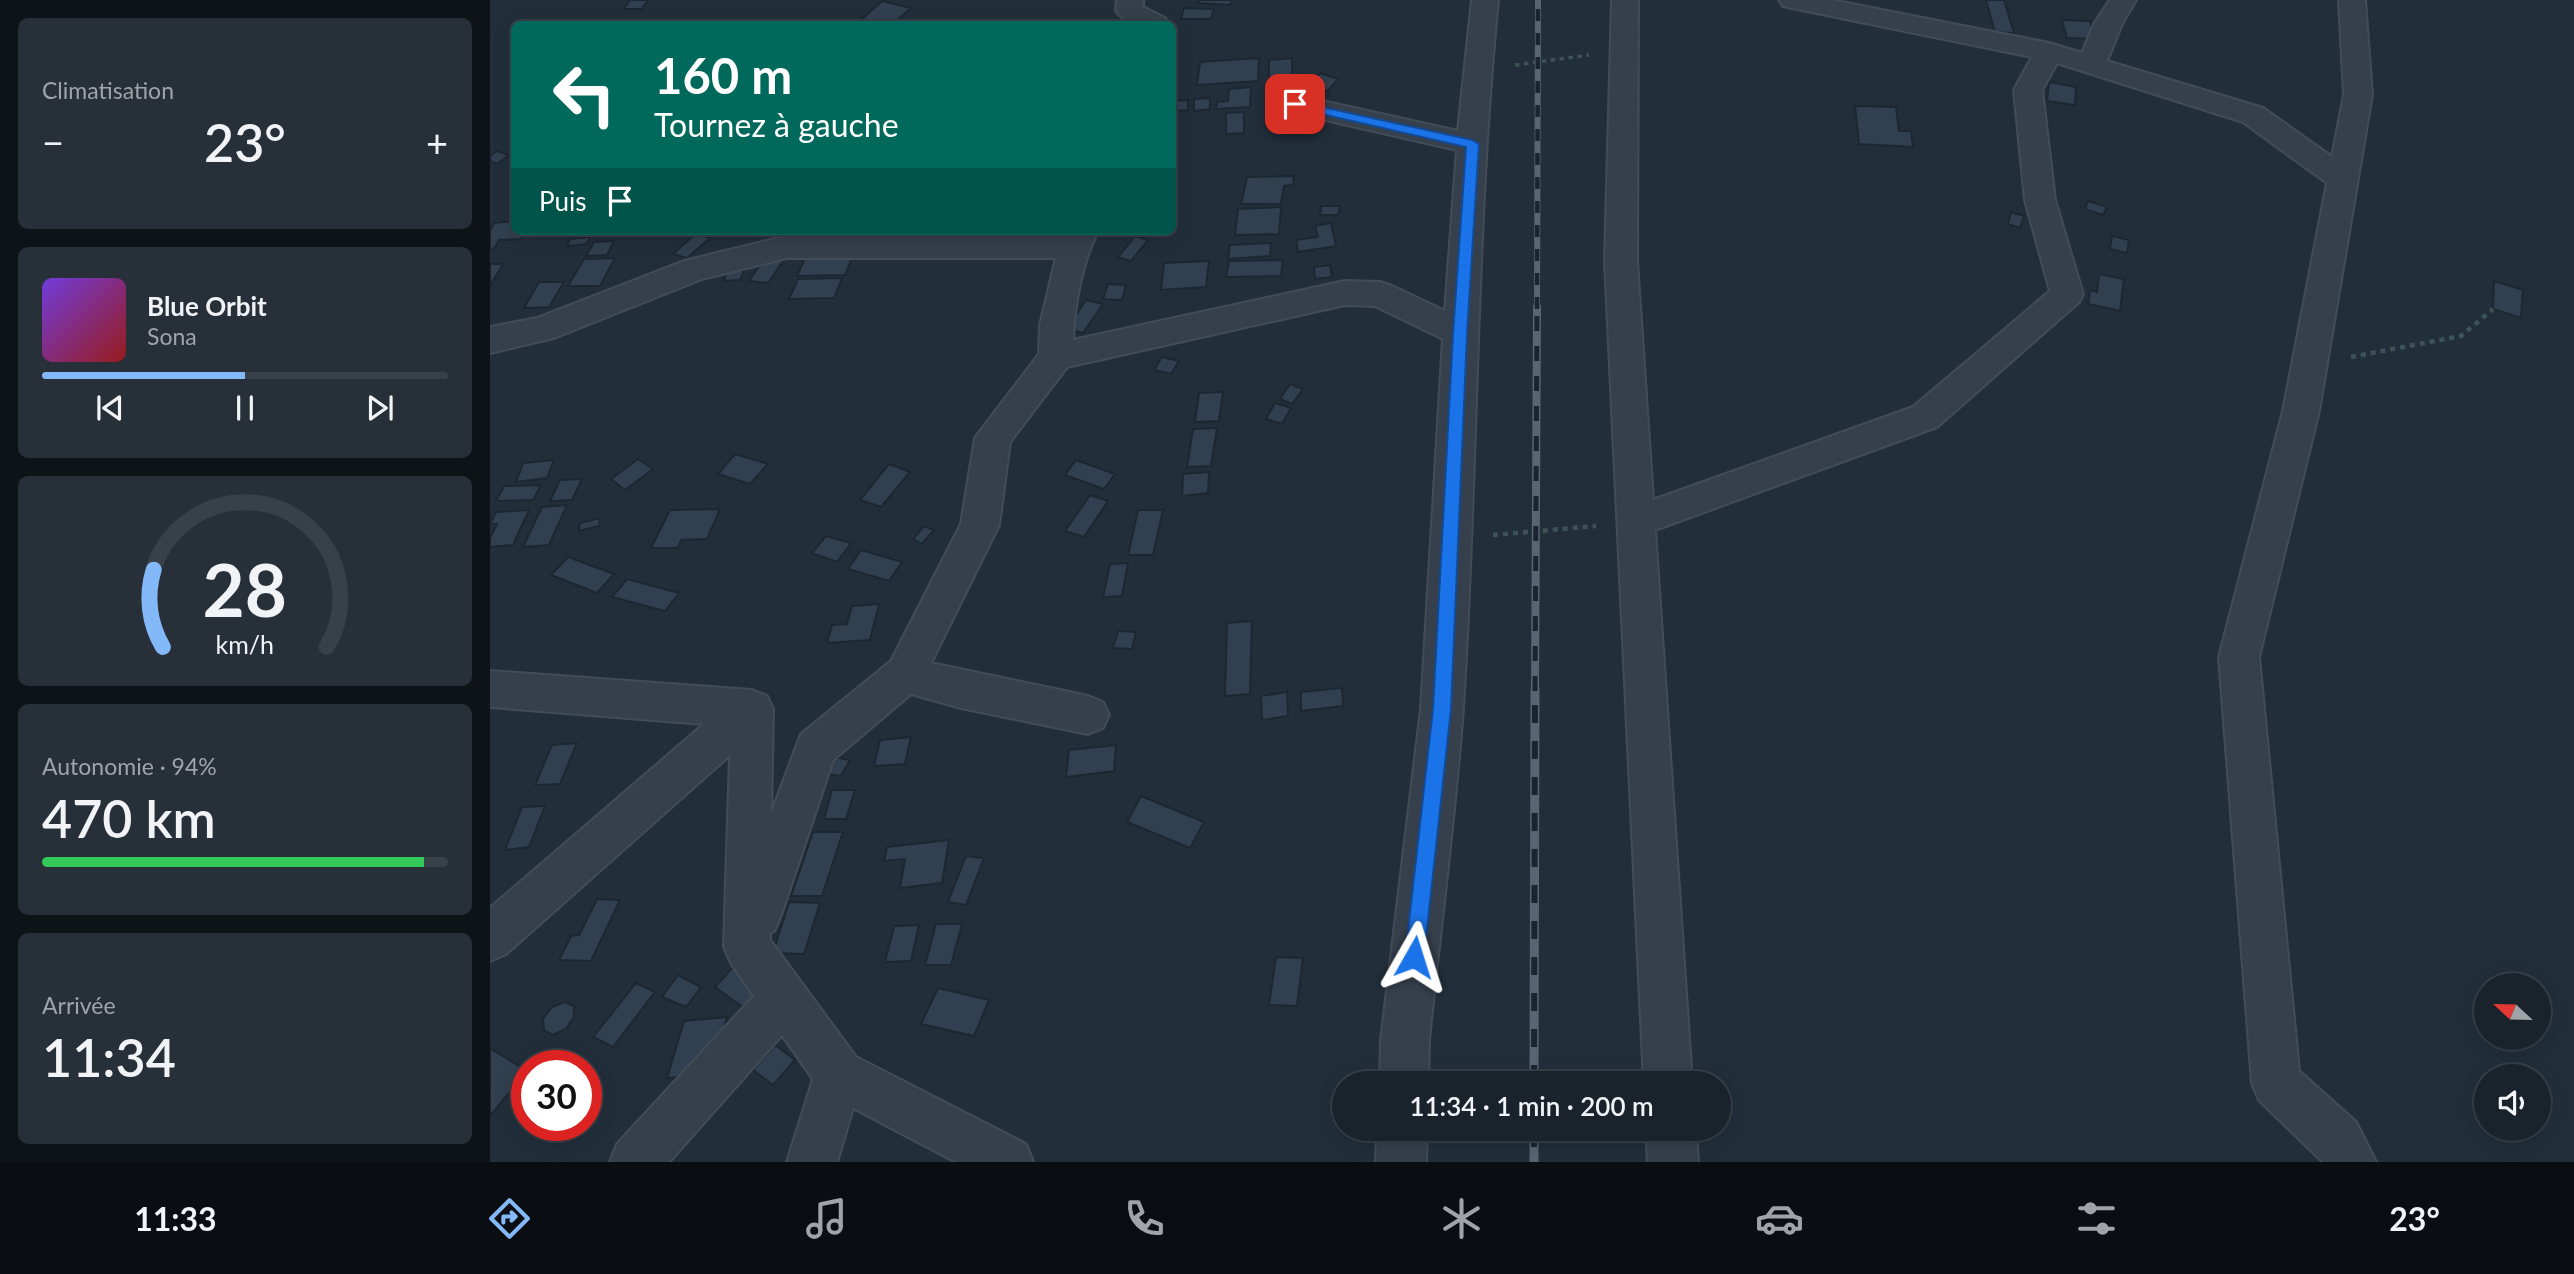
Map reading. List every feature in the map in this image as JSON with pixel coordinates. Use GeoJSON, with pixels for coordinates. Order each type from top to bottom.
{"type":"FeatureCollection","features":[{"type":"Feature","properties":{"kind":"street"},"geometry":{"type":"LineString","coordinates":[[1130,0],[1129,11],[1149,21]]}},
{"type":"Feature","properties":{"kind":"street"},"geometry":{"type":"LineString","coordinates":[[1404,1071],[1406,1026],[1442,709],[1460,334],[1477,70],[1485,0]]}},
{"type":"Feature","properties":{"kind":"street"},"geometry":{"type":"LineString","coordinates":[[1625,0],[1620,261],[1667,1071]]}},
{"type":"Feature","properties":{"kind":"street"},"geometry":{"type":"LineString","coordinates":[[1793,0],[2049,52],[2253,115],[2342,179]]}},
{"type":"Feature","properties":{"kind":"street"},"geometry":{"type":"LineString","coordinates":[[2091,65],[2108,24],[2123,0]]}},
{"type":"Feature","properties":{"kind":"street"},"geometry":{"type":"LineString","coordinates":[[2351,1162],[2338,1140],[2276,1083],[2239,657],[2301,411],[2358,95],[2352,0]]}},
{"type":"Feature","properties":{"kind":"street"},"geometry":{"type":"LineString","coordinates":[[1635,522],[1924,416],[2067,293],[2040,200],[2028,90],[2049,52]]}},
{"type":"Feature","properties":{"kind":"street"},"geometry":{"type":"LineString","coordinates":[[1295,104],[1472,144]]}},
{"type":"Feature","properties":{"kind":"street"},"geometry":{"type":"LineString","coordinates":[[490,340],[542,329],[695,269],[787,247],[1078,239],[1057,325],[1056,357],[993,438],[980,525],[905,674],[816,748],[747,947]]}},
{"type":"Feature","properties":{"kind":"street"},"geometry":{"type":"LineString","coordinates":[[1056,357],[1345,293],[1380,294],[1460,334]]}},
{"type":"Feature","properties":{"kind":"street"},"geometry":{"type":"LineString","coordinates":[[905,674],[961,690],[1088,715]]}},
{"type":"Feature","properties":{"kind":"street"},"geometry":{"type":"LineString","coordinates":[[490,688],[752,709]]}},
{"type":"Feature","properties":{"kind":"street"},"geometry":{"type":"LineString","coordinates":[[752,709],[747,947],[839,1074],[1008,1162]]}},
{"type":"Feature","properties":{"kind":"street"},"geometry":{"type":"LineString","coordinates":[[490,939],[752,709]]}},
{"type":"Feature","properties":{"kind":"street"},"geometry":{"type":"LineString","coordinates":[[635,1162],[783,999]]}},
{"type":"Feature","properties":{"kind":"street"},"geometry":{"type":"LineString","coordinates":[[812,1162],[839,1074]]}},
{"type":"Feature","properties":{"kind":"street"},"geometry":{"type":"LineString","coordinates":[[1402,1141],[1402,1162]]}},
{"type":"Feature","properties":{"kind":"street"},"geometry":{"type":"LineString","coordinates":[[1672,1141],[1673,1162]]}},
{"type":"Feature","properties":{"kind":"path"},"geometry":{"type":"LineString","coordinates":[[1477,70],[1625,50]]}},
{"type":"Feature","properties":{"kind":"path"},"geometry":{"type":"LineString","coordinates":[[2309,365],[2461,336],[2493,309]]}},
{"type":"Feature","properties":{"kind":"path"},"geometry":{"type":"LineString","coordinates":[[1450,537],[1635,522]]}},
{"type":"Feature","properties":{"kind":"building"},"geometry":{"type":"Polygon","coordinates":[[[630,0],[648,0],[642,9],[624,9],[630,0]]]}},
{"type":"Feature","properties":{"kind":"building"},"geometry":{"type":"Polygon","coordinates":[[[1199,0],[1232,0],[1230,5],[1197,3],[1199,0]]]}},
{"type":"Feature","properties":{"kind":"building"},"geometry":{"type":"Polygon","coordinates":[[[1986,0],[2004,0],[2014,33],[1995,32],[1986,0]]]}},
{"type":"Feature","properties":{"kind":"building"},"geometry":{"type":"Polygon","coordinates":[[[882,1],[911,8],[896,21],[860,21],[882,1]]]}},
{"type":"Feature","properties":{"kind":"building"},"geometry":{"type":"Polygon","coordinates":[[[1184,8],[1214,9],[1211,19],[1181,19],[1184,8]]]}},
{"type":"Feature","properties":{"kind":"building"},"geometry":{"type":"Polygon","coordinates":[[[2062,20],[2090,21],[2095,39],[2067,38],[2062,20]]]}},
{"type":"Feature","properties":{"kind":"building"},"geometry":{"type":"Polygon","coordinates":[[[1259,58],[1258,81],[1197,85],[1200,62],[1259,58]]]}},
{"type":"Feature","properties":{"kind":"building"},"geometry":{"type":"Polygon","coordinates":[[[1292,58],[1292,81],[1269,83],[1269,60],[1292,58]]]}},
{"type":"Feature","properties":{"kind":"building"},"geometry":{"type":"Polygon","coordinates":[[[1320,73],[1338,79],[1328,91],[1310,85],[1320,73]]]}},
{"type":"Feature","properties":{"kind":"building"},"geometry":{"type":"Polygon","coordinates":[[[2049,82],[2076,87],[2075,105],[2047,101],[2049,82]]]}},
{"type":"Feature","properties":{"kind":"building"},"geometry":{"type":"Polygon","coordinates":[[[1251,87],[1250,107],[1216,109],[1217,102],[1228,101],[1229,89],[1251,87]]]}},
{"type":"Feature","properties":{"kind":"building"},"geometry":{"type":"Polygon","coordinates":[[[1210,98],[1210,109],[1194,111],[1194,99],[1210,98]]]}},
{"type":"Feature","properties":{"kind":"building"},"geometry":{"type":"Polygon","coordinates":[[[1188,100],[1188,110],[1176,111],[1176,101],[1188,100]]]}},
{"type":"Feature","properties":{"kind":"building"},"geometry":{"type":"Polygon","coordinates":[[[1855,106],[1896,107],[1899,131],[1911,131],[1913,147],[1859,144],[1855,106]]]}},
{"type":"Feature","properties":{"kind":"building"},"geometry":{"type":"Polygon","coordinates":[[[1244,112],[1244,133],[1226,134],[1226,113],[1244,112]]]}},
{"type":"Feature","properties":{"kind":"building"},"geometry":{"type":"Polygon","coordinates":[[[497,151],[509,155],[497,164],[490,161],[490,156],[497,151]]]}},
{"type":"Feature","properties":{"kind":"building"},"geometry":{"type":"Polygon","coordinates":[[[1294,176],[1293,185],[1284,186],[1281,204],[1241,204],[1247,177],[1294,176]]]}},
{"type":"Feature","properties":{"kind":"building"},"geometry":{"type":"Polygon","coordinates":[[[2088,201],[2107,207],[2103,215],[2085,209],[2088,201]]]}},
{"type":"Feature","properties":{"kind":"building"},"geometry":{"type":"Polygon","coordinates":[[[1321,206],[1340,206],[1338,215],[1320,215],[1321,206]]]}},
{"type":"Feature","properties":{"kind":"building"},"geometry":{"type":"Polygon","coordinates":[[[1281,207],[1279,234],[1235,235],[1238,209],[1281,207]]]}},
{"type":"Feature","properties":{"kind":"building"},"geometry":{"type":"Polygon","coordinates":[[[2011,212],[2024,216],[2020,228],[2008,224],[2011,212]]]}},
{"type":"Feature","properties":{"kind":"building"},"geometry":{"type":"Polygon","coordinates":[[[511,221],[511,235],[522,235],[521,239],[499,240],[494,249],[490,250],[490,231],[494,223],[511,221]]]}},
{"type":"Feature","properties":{"kind":"building"},"geometry":{"type":"Polygon","coordinates":[[[1331,223],[1336,246],[1298,252],[1296,240],[1318,237],[1315,226],[1331,223]]]}},
{"type":"Feature","properties":{"kind":"building"},"geometry":{"type":"Polygon","coordinates":[[[694,235],[710,238],[687,258],[673,254],[694,235]]]}},
{"type":"Feature","properties":{"kind":"building"},"geometry":{"type":"Polygon","coordinates":[[[928,235],[955,235],[955,236],[927,237],[928,235]]]}},
{"type":"Feature","properties":{"kind":"building"},"geometry":{"type":"Polygon","coordinates":[[[1135,236],[1148,240],[1131,261],[1118,257],[1135,236]]]}},
{"type":"Feature","properties":{"kind":"building"},"geometry":{"type":"Polygon","coordinates":[[[2112,236],[2129,240],[2127,253],[2110,249],[2112,236]]]}},
{"type":"Feature","properties":{"kind":"building"},"geometry":{"type":"Polygon","coordinates":[[[590,237],[587,244],[567,246],[570,239],[590,237]]]}},
{"type":"Feature","properties":{"kind":"building"},"geometry":{"type":"Polygon","coordinates":[[[614,241],[607,255],[586,256],[594,242],[614,241]]]}},
{"type":"Feature","properties":{"kind":"building"},"geometry":{"type":"Polygon","coordinates":[[[1271,243],[1270,256],[1228,259],[1230,245],[1271,243]]]}},
{"type":"Feature","properties":{"kind":"building"},"geometry":{"type":"Polygon","coordinates":[[[853,255],[845,275],[797,276],[806,256],[853,255]]]}},
{"type":"Feature","properties":{"kind":"building"},"geometry":{"type":"Polygon","coordinates":[[[615,258],[600,286],[568,286],[584,259],[615,258]]]}},
{"type":"Feature","properties":{"kind":"building"},"geometry":{"type":"Polygon","coordinates":[[[764,259],[783,261],[768,283],[749,281],[764,259]]]}},
{"type":"Feature","properties":{"kind":"building"},"geometry":{"type":"Polygon","coordinates":[[[1283,260],[1281,276],[1226,277],[1229,261],[1283,260]]]}},
{"type":"Feature","properties":{"kind":"building"},"geometry":{"type":"Polygon","coordinates":[[[1209,261],[1206,287],[1161,290],[1164,263],[1209,261]]]}},
{"type":"Feature","properties":{"kind":"building"},"geometry":{"type":"Polygon","coordinates":[[[490,264],[503,264],[490,286],[490,264]]]}},
{"type":"Feature","properties":{"kind":"building"},"geometry":{"type":"Polygon","coordinates":[[[1330,265],[1332,277],[1315,279],[1314,267],[1330,265]]]}},
{"type":"Feature","properties":{"kind":"building"},"geometry":{"type":"Polygon","coordinates":[[[745,267],[740,280],[724,281],[728,268],[745,267]]]}},
{"type":"Feature","properties":{"kind":"building"},"geometry":{"type":"Polygon","coordinates":[[[2099,274],[2124,279],[2120,311],[2088,304],[2090,290],[2097,292],[2099,274]]]}},
{"type":"Feature","properties":{"kind":"building"},"geometry":{"type":"Polygon","coordinates":[[[842,278],[834,298],[789,299],[798,279],[842,278]]]}},
{"type":"Feature","properties":{"kind":"building"},"geometry":{"type":"Polygon","coordinates":[[[2494,281],[2523,290],[2521,318],[2493,309],[2494,281]]]}},
{"type":"Feature","properties":{"kind":"building"},"geometry":{"type":"Polygon","coordinates":[[[539,282],[564,282],[549,307],[524,308],[539,282]]]}},
{"type":"Feature","properties":{"kind":"building"},"geometry":{"type":"Polygon","coordinates":[[[1108,284],[1126,285],[1122,300],[1103,299],[1108,284]]]}},
{"type":"Feature","properties":{"kind":"building"},"geometry":{"type":"Polygon","coordinates":[[[1086,300],[1103,304],[1083,333],[1067,329],[1086,300]]]}},
{"type":"Feature","properties":{"kind":"building"},"geometry":{"type":"Polygon","coordinates":[[[1162,357],[1179,361],[1171,374],[1154,370],[1162,357]]]}},
{"type":"Feature","properties":{"kind":"building"},"geometry":{"type":"Polygon","coordinates":[[[1290,384],[1303,389],[1292,404],[1280,399],[1290,384]]]}},
{"type":"Feature","properties":{"kind":"building"},"geometry":{"type":"Polygon","coordinates":[[[1223,392],[1219,421],[1195,422],[1199,393],[1223,392]]]}},
{"type":"Feature","properties":{"kind":"building"},"geometry":{"type":"Polygon","coordinates":[[[1275,403],[1291,408],[1282,424],[1266,419],[1275,403]]]}},
{"type":"Feature","properties":{"kind":"building"},"geometry":{"type":"Polygon","coordinates":[[[1217,428],[1211,466],[1187,467],[1193,429],[1217,428]]]}},
{"type":"Feature","properties":{"kind":"building"},"geometry":{"type":"Polygon","coordinates":[[[735,454],[768,464],[750,484],[718,474],[735,454]]]}},
{"type":"Feature","properties":{"kind":"building"},"geometry":{"type":"Polygon","coordinates":[[[638,459],[653,469],[625,490],[611,479],[638,459]]]}},
{"type":"Feature","properties":{"kind":"building"},"geometry":{"type":"Polygon","coordinates":[[[554,460],[547,478],[516,482],[523,463],[554,460]]]}},
{"type":"Feature","properties":{"kind":"building"},"geometry":{"type":"Polygon","coordinates":[[[1076,460],[1115,474],[1104,489],[1065,475],[1076,460]]]}},
{"type":"Feature","properties":{"kind":"building"},"geometry":{"type":"Polygon","coordinates":[[[889,464],[910,472],[881,507],[860,500],[889,464]]]}},
{"type":"Feature","properties":{"kind":"building"},"geometry":{"type":"Polygon","coordinates":[[[1209,472],[1208,493],[1182,496],[1183,474],[1209,472]]]}},
{"type":"Feature","properties":{"kind":"building"},"geometry":{"type":"Polygon","coordinates":[[[582,479],[572,500],[550,501],[560,480],[582,479]]]}},
{"type":"Feature","properties":{"kind":"building"},"geometry":{"type":"Polygon","coordinates":[[[541,485],[533,500],[496,501],[504,486],[541,485]]]}},
{"type":"Feature","properties":{"kind":"building"},"geometry":{"type":"Polygon","coordinates":[[[1090,495],[1108,501],[1084,537],[1065,531],[1090,495]]]}},
{"type":"Feature","properties":{"kind":"building"},"geometry":{"type":"Polygon","coordinates":[[[567,505],[549,545],[523,547],[542,507],[567,505]]]}},
{"type":"Feature","properties":{"kind":"building"},"geometry":{"type":"Polygon","coordinates":[[[720,509],[707,539],[681,540],[678,548],[651,548],[670,510],[720,509]]]}},
{"type":"Feature","properties":{"kind":"building"},"geometry":{"type":"Polygon","coordinates":[[[529,510],[513,545],[490,547],[490,538],[497,524],[490,524],[496,512],[529,510]]]}},
{"type":"Feature","properties":{"kind":"building"},"geometry":{"type":"Polygon","coordinates":[[[1138,510],[1163,510],[1153,555],[1128,555],[1138,510]]]}},
{"type":"Feature","properties":{"kind":"building"},"geometry":{"type":"Polygon","coordinates":[[[600,518],[599,526],[579,531],[580,523],[600,518]]]}},
{"type":"Feature","properties":{"kind":"building"},"geometry":{"type":"Polygon","coordinates":[[[924,526],[934,530],[922,544],[913,539],[924,526]]]}},
{"type":"Feature","properties":{"kind":"building"},"geometry":{"type":"Polygon","coordinates":[[[826,536],[851,543],[837,562],[812,553],[826,536]]]}},
{"type":"Feature","properties":{"kind":"building"},"geometry":{"type":"Polygon","coordinates":[[[861,550],[902,562],[889,581],[848,569],[861,550]]]}},
{"type":"Feature","properties":{"kind":"building"},"geometry":{"type":"Polygon","coordinates":[[[568,557],[614,574],[597,593],[551,575],[568,557]]]}},
{"type":"Feature","properties":{"kind":"building"},"geometry":{"type":"Polygon","coordinates":[[[1128,563],[1122,596],[1103,597],[1110,564],[1128,563]]]}},
{"type":"Feature","properties":{"kind":"building"},"geometry":{"type":"Polygon","coordinates":[[[627,579],[679,593],[665,611],[612,597],[627,579]]]}},
{"type":"Feature","properties":{"kind":"building"},"geometry":{"type":"Polygon","coordinates":[[[879,604],[870,640],[827,643],[832,625],[847,624],[852,606],[879,604]]]}},
{"type":"Feature","properties":{"kind":"building"},"geometry":{"type":"Polygon","coordinates":[[[1252,621],[1250,694],[1225,696],[1227,623],[1252,621]]]}},
{"type":"Feature","properties":{"kind":"building"},"geometry":{"type":"Polygon","coordinates":[[[1118,631],[1136,632],[1132,649],[1113,648],[1118,631]]]}},
{"type":"Feature","properties":{"kind":"building"},"geometry":{"type":"Polygon","coordinates":[[[1342,688],[1343,706],[1301,711],[1301,692],[1342,688]]]}},
{"type":"Feature","properties":{"kind":"building"},"geometry":{"type":"Polygon","coordinates":[[[1287,692],[1288,716],[1262,720],[1261,696],[1287,692]]]}},
{"type":"Feature","properties":{"kind":"building"},"geometry":{"type":"Polygon","coordinates":[[[911,737],[905,764],[874,766],[880,740],[911,737]]]}},
{"type":"Feature","properties":{"kind":"building"},"geometry":{"type":"Polygon","coordinates":[[[577,743],[560,784],[535,785],[552,745],[577,743]]]}},
{"type":"Feature","properties":{"kind":"building"},"geometry":{"type":"Polygon","coordinates":[[[1116,745],[1114,771],[1066,777],[1069,750],[1116,745]]]}},
{"type":"Feature","properties":{"kind":"building"},"geometry":{"type":"Polygon","coordinates":[[[834,757],[850,760],[841,776],[825,774],[834,757]]]}},
{"type":"Feature","properties":{"kind":"building"},"geometry":{"type":"Polygon","coordinates":[[[832,790],[855,790],[846,819],[824,819],[832,790]]]}},
{"type":"Feature","properties":{"kind":"building"},"geometry":{"type":"Polygon","coordinates":[[[1141,796],[1204,822],[1190,848],[1127,822],[1141,796]]]}},
{"type":"Feature","properties":{"kind":"building"},"geometry":{"type":"Polygon","coordinates":[[[545,806],[529,847],[505,850],[522,807],[545,806]]]}},
{"type":"Feature","properties":{"kind":"building"},"geometry":{"type":"Polygon","coordinates":[[[813,832],[843,832],[822,896],[791,896],[813,832]]]}},
{"type":"Feature","properties":{"kind":"building"},"geometry":{"type":"Polygon","coordinates":[[[949,840],[942,883],[900,888],[905,859],[884,861],[887,847],[949,840]]]}},
{"type":"Feature","properties":{"kind":"building"},"geometry":{"type":"Polygon","coordinates":[[[966,856],[984,858],[966,905],[948,902],[966,856]]]}},
{"type":"Feature","properties":{"kind":"building"},"geometry":{"type":"Polygon","coordinates":[[[597,899],[620,900],[591,961],[559,960],[571,936],[579,935],[597,899]]]}},
{"type":"Feature","properties":{"kind":"building"},"geometry":{"type":"Polygon","coordinates":[[[789,902],[820,903],[804,954],[773,953],[789,902]]]}},
{"type":"Feature","properties":{"kind":"building"},"geometry":{"type":"Polygon","coordinates":[[[936,924],[962,924],[951,965],[925,965],[936,924]]]}},
{"type":"Feature","properties":{"kind":"building"},"geometry":{"type":"Polygon","coordinates":[[[919,925],[911,961],[885,962],[894,926],[919,925]]]}},
{"type":"Feature","properties":{"kind":"building"},"geometry":{"type":"Polygon","coordinates":[[[1276,957],[1303,958],[1297,1006],[1269,1005],[1276,957]]]}},
{"type":"Feature","properties":{"kind":"building"},"geometry":{"type":"Polygon","coordinates":[[[733,967],[762,988],[744,1008],[715,987],[733,967]]]}},
{"type":"Feature","properties":{"kind":"building"},"geometry":{"type":"Polygon","coordinates":[[[678,975],[701,987],[686,1007],[662,997],[678,975]]]}},
{"type":"Feature","properties":{"kind":"building"},"geometry":{"type":"Polygon","coordinates":[[[636,983],[655,992],[613,1047],[593,1037],[636,983]]]}},
{"type":"Feature","properties":{"kind":"building"},"geometry":{"type":"Polygon","coordinates":[[[938,988],[989,1000],[974,1036],[921,1024],[938,988]]]}},
{"type":"Feature","properties":{"kind":"building"},"geometry":{"type":"Polygon","coordinates":[[[565,1002],[574,1006],[574,1017],[566,1029],[553,1035],[544,1030],[543,1019],[552,1007],[565,1002]]]}},
{"type":"Feature","properties":{"kind":"building"},"geometry":{"type":"Polygon","coordinates":[[[727,1017],[711,1074],[667,1078],[684,1021],[727,1017]]]}},
{"type":"Feature","properties":{"kind":"building"},"geometry":{"type":"Polygon","coordinates":[[[775,1045],[795,1060],[773,1085],[753,1070],[775,1045]]]}},
{"type":"Feature","properties":{"kind":"building"},"geometry":{"type":"Polygon","coordinates":[[[490,1048],[511,1061],[511,1090],[490,1116],[490,1048]]]}},
{"type":"Feature","properties":{"kind":"railway"},"geometry":{"type":"LineString","coordinates":[[1537,309],[1538,0]]}},
{"type":"Feature","properties":{"kind":"railway"},"geometry":{"type":"LineString","coordinates":[[1535,691],[1537,307]]}},
{"type":"Feature","properties":{"kind":"railway"},"geometry":{"type":"LineString","coordinates":[[1534,1071],[1535,689]]}},
{"type":"Feature","properties":{"kind":"railway"},"geometry":{"type":"LineString","coordinates":[[1534,1141],[1534,1162]]}},
{"type":"Feature","properties":{"kind":"route"},"geometry":{"type":"LineString","coordinates":[[1295,104],[1472,144],[1442,709],[1414,957]]}}]}
